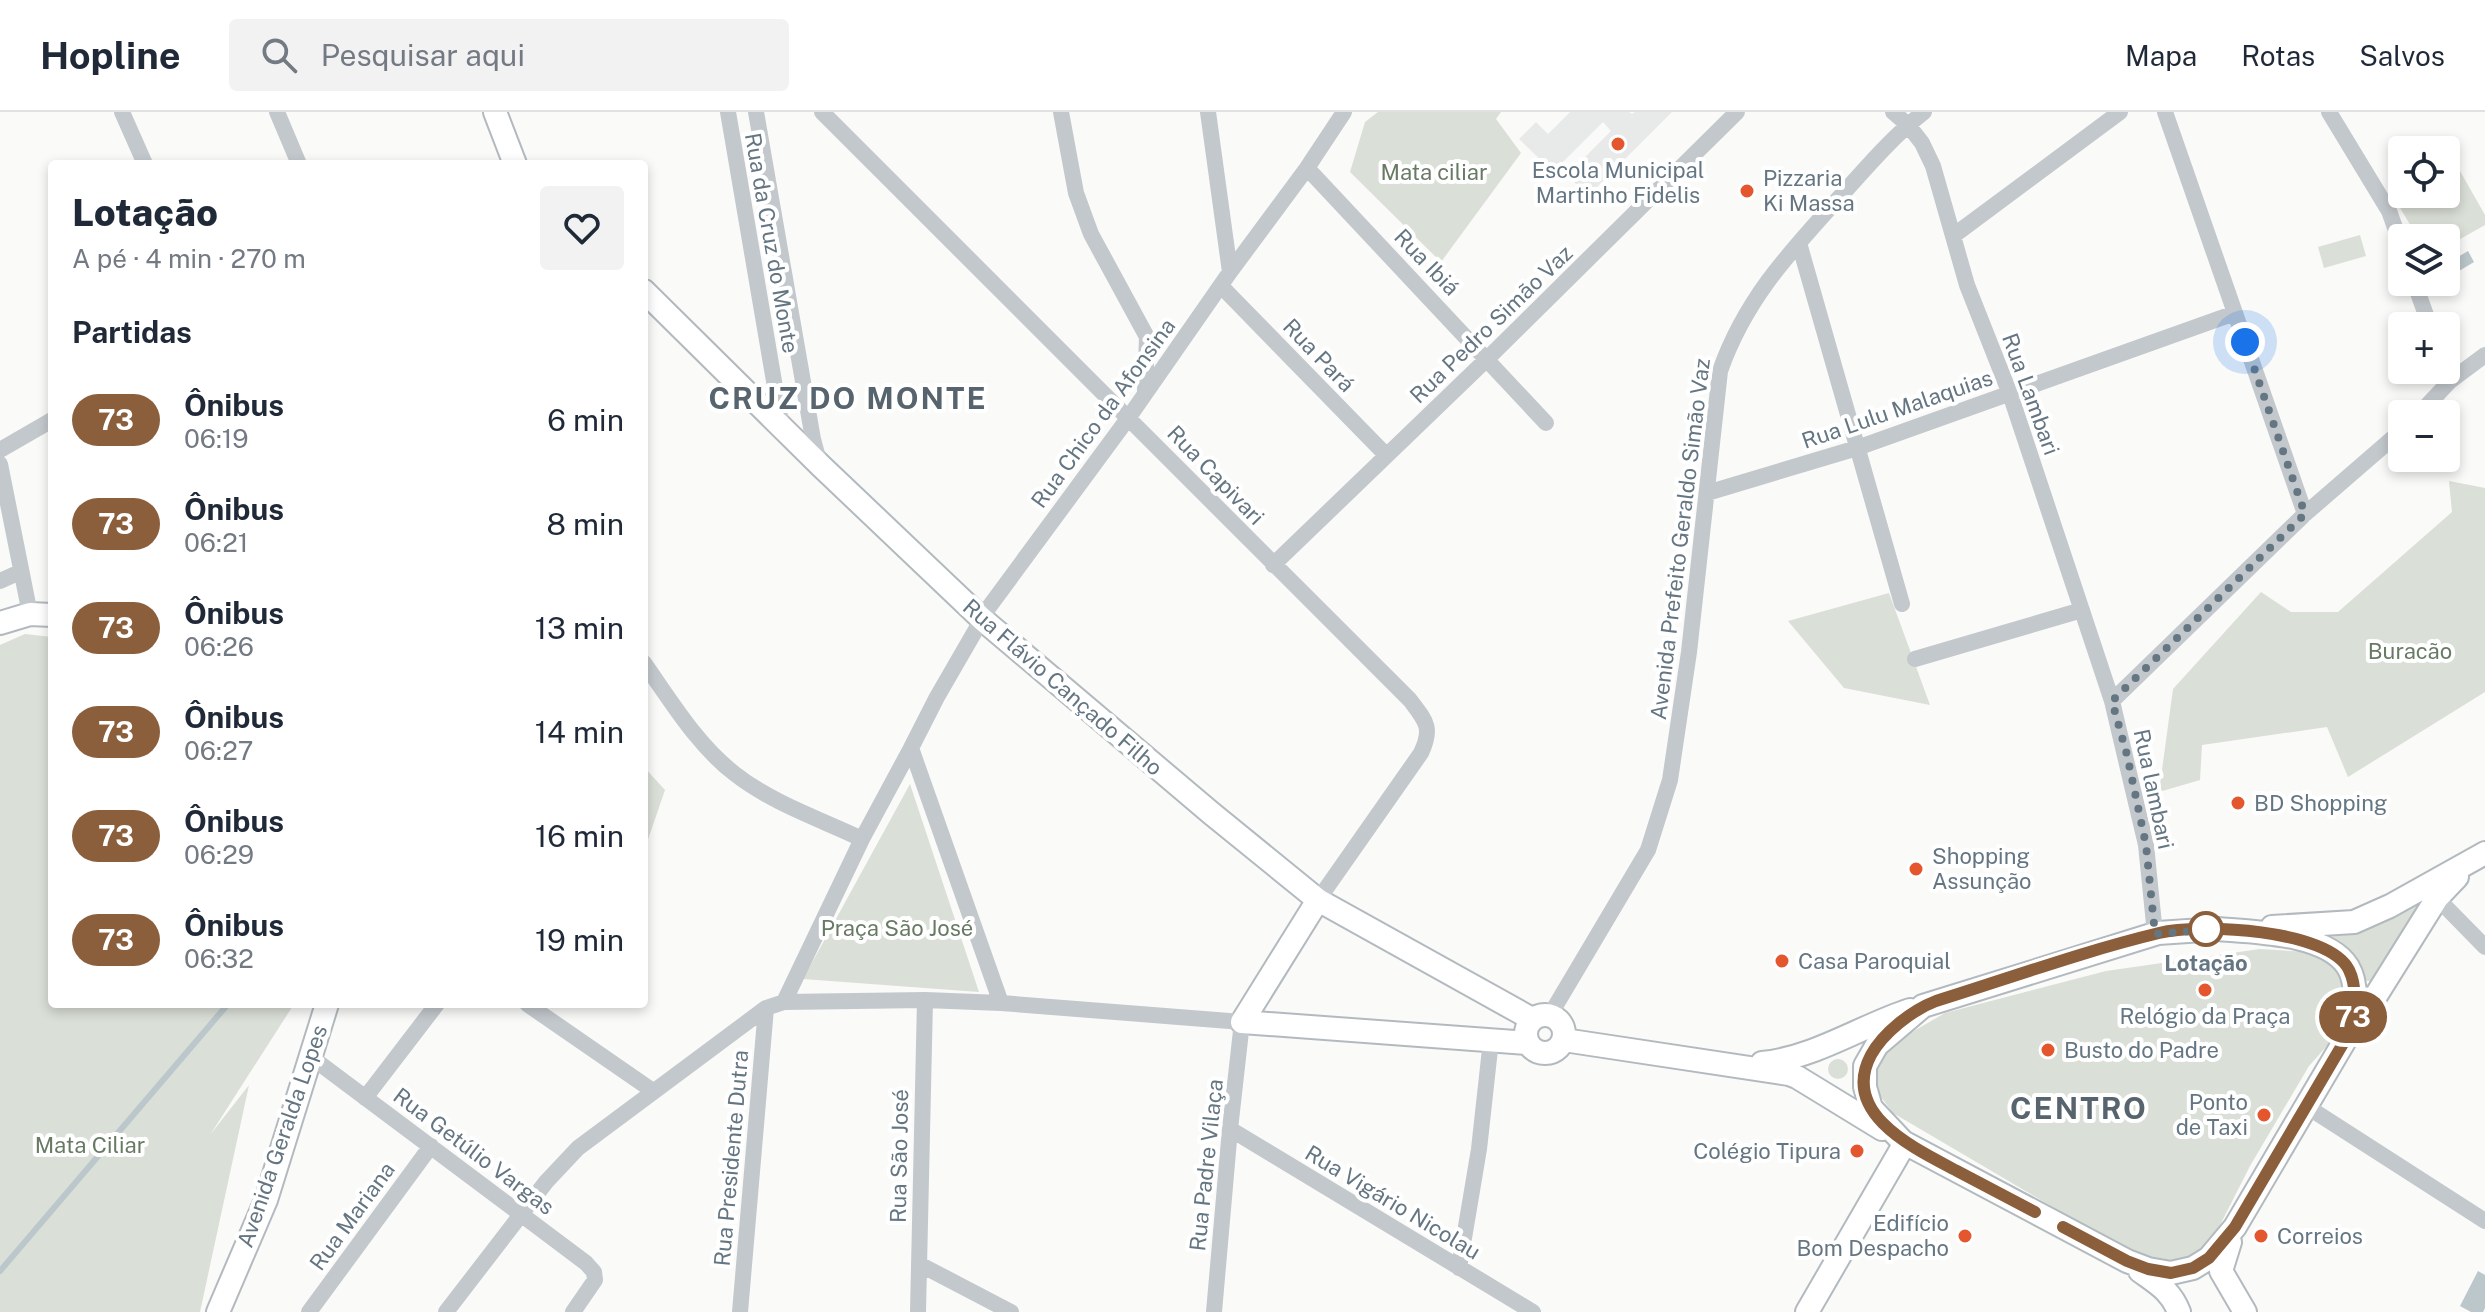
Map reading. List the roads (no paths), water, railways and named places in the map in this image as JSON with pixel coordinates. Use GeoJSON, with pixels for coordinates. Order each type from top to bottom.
{"type":"FeatureCollection","features":[{"type":"Feature","properties":{"kind":"main road"},"geometry":{"type":"LineString","coordinates":[[495,112],[511,160]]}},
{"type":"Feature","properties":{"kind":"main road","name":"Rua Flávio Cançado Filho"},"geometry":{"type":"LineString","coordinates":[[648,295],[982,619],[1318,900],[1541,1017]]}},
{"type":"Feature","properties":{"kind":"main road"},"geometry":{"type":"LineString","coordinates":[[0,623],[41,614]]}},
{"type":"Feature","properties":{"kind":"main road"},"geometry":{"type":"LineString","coordinates":[[1564,1040],[1739,1065],[1797,1077],[1904,1143],[2127,1261],[2171,1273],[2193,1268],[2209,1258],[2235,1227],[2351,1030],[2437,898],[2485,854]]}},
{"type":"Feature","properties":{"kind":"main road"},"geometry":{"type":"LineString","coordinates":[[1739,1065],[1795,1057],[1884,1018],[2155,934],[2354,922],[2485,854]]}},
{"type":"Feature","properties":{"kind":"main road"},"geometry":{"type":"LineString","coordinates":[[1242,1022],[1318,900]]}},
{"type":"Feature","properties":{"kind":"main road"},"geometry":{"type":"LineString","coordinates":[[2233,930],[2285,936],[2320,945],[2335,953],[2348,968],[2354,983],[2351,1030]]}},
{"type":"Feature","properties":{"kind":"main road"},"geometry":{"type":"LineString","coordinates":[[1259,998],[1269,1014],[1284,1025]]}},
{"type":"Feature","properties":{"kind":"main road"},"geometry":{"type":"LineString","coordinates":[[1904,1143],[1871,1108],[1865,1087],[1865,1066],[1877,1045],[1923,1006]]}},
{"type":"Feature","properties":{"kind":"main road","name":"Avenida Geralda Lopes"},"geometry":{"type":"LineString","coordinates":[[223,1309],[266,1200],[326,1008]]}},
{"type":"Feature","properties":{"kind":"main road"},"geometry":{"type":"LineString","coordinates":[[1541,1017],[1556,1017],[1564,1027],[1564,1040],[1550,1053],[1537,1052],[1528,1043],[1526,1030],[1541,1017]]}},
{"type":"Feature","properties":{"kind":"main road"},"geometry":{"type":"LineString","coordinates":[[1242,1022],[1528,1043]]}},
{"type":"Feature","properties":{"kind":"main road"},"geometry":{"type":"LineString","coordinates":[[1807,1312],[1904,1143]]}},
{"type":"Feature","properties":{"kind":"main road"},"geometry":{"type":"LineString","coordinates":[[2235,1227],[2221,1271],[2245,1312]]}},
{"type":"Feature","properties":{"kind":"main road"},"geometry":{"type":"LineString","coordinates":[[2127,1261],[2166,1289],[2174,1297],[2179,1312]]}},
{"type":"Feature","properties":{"kind":"street"},"geometry":{"type":"LineString","coordinates":[[122,112],[143,160]]}},
{"type":"Feature","properties":{"kind":"street"},"geometry":{"type":"LineString","coordinates":[[277,112],[297,160]]}},
{"type":"Feature","properties":{"kind":"street","name":"Rua da Cruz do Monte"},"geometry":{"type":"LineString","coordinates":[[728,112],[782,428]]}},
{"type":"Feature","properties":{"kind":"street","name":"Rua da Cruz do Monte"},"geometry":{"type":"LineString","coordinates":[[756,112],[813,439],[821,466]]}},
{"type":"Feature","properties":{"kind":"street","name":"Rua Capivari"},"geometry":{"type":"LineString","coordinates":[[822,112],[1410,700],[1428,727],[1427,739],[1412,767],[1318,900]]}},
{"type":"Feature","properties":{"kind":"street"},"geometry":{"type":"LineString","coordinates":[[1061,112],[1076,193],[1091,234],[1147,337],[1145,393]]}},
{"type":"Feature","properties":{"kind":"street"},"geometry":{"type":"LineString","coordinates":[[1208,112],[1225,279]]}},
{"type":"Feature","properties":{"kind":"street","name":"Rua Chico da Afonsina"},"geometry":{"type":"LineString","coordinates":[[911,748],[982,619],[1307,168],[1344,112]]}},
{"type":"Feature","properties":{"kind":"street","name":"Rua Pedro Simão Vaz"},"geometry":{"type":"LineString","coordinates":[[1273,565],[1737,112]]}},
{"type":"Feature","properties":{"kind":"street","name":"Rua Lambari"},"geometry":{"type":"LineString","coordinates":[[1893,112],[1922,143],[1933,166],[1967,285],[2010,394],[2112,701]]}},
{"type":"Feature","properties":{"kind":"street","name":"Avenida Prefeito Geraldo Simão Vaz"},"geometry":{"type":"LineString","coordinates":[[1541,1017],[1648,850],[1657,825],[1672,765],[1689,652],[1720,371],[1732,338],[1756,295],[1799,243],[1908,125],[1924,112]]}},
{"type":"Feature","properties":{"kind":"street"},"geometry":{"type":"LineString","coordinates":[[1953,236],[2120,112]]}},
{"type":"Feature","properties":{"kind":"street"},"geometry":{"type":"LineString","coordinates":[[2165,112],[2305,514]]}},
{"type":"Feature","properties":{"kind":"street"},"geometry":{"type":"LineString","coordinates":[[2329,112],[2389,211],[2394,224]]}},
{"type":"Feature","properties":{"kind":"street","name":"Rua Ibiá"},"geometry":{"type":"LineString","coordinates":[[1307,168],[1546,423]]}},
{"type":"Feature","properties":{"kind":"street"},"geometry":{"type":"LineString","coordinates":[[1799,243],[1902,604]]}},
{"type":"Feature","properties":{"kind":"street","name":"Rua Pará"},"geometry":{"type":"LineString","coordinates":[[1225,279],[1386,455]]}},
{"type":"Feature","properties":{"kind":"street","name":"Rua Lulu Malaquias"},"geometry":{"type":"LineString","coordinates":[[1707,493],[1857,448],[2235,313]]}},
{"type":"Feature","properties":{"kind":"street"},"geometry":{"type":"LineString","coordinates":[[2460,369],[2485,355]]}},
{"type":"Feature","properties":{"kind":"street"},"geometry":{"type":"LineString","coordinates":[[2430,400],[2442,384]]}},
{"type":"Feature","properties":{"kind":"street"},"geometry":{"type":"LineString","coordinates":[[0,450],[48,422]]}},
{"type":"Feature","properties":{"kind":"street"},"geometry":{"type":"LineString","coordinates":[[2112,701],[2305,514],[2388,442]]}},
{"type":"Feature","properties":{"kind":"street"},"geometry":{"type":"LineString","coordinates":[[0,464],[20,572],[41,614]]}},
{"type":"Feature","properties":{"kind":"street"},"geometry":{"type":"LineString","coordinates":[[0,581],[20,572]]}},
{"type":"Feature","properties":{"kind":"street"},"geometry":{"type":"LineString","coordinates":[[1915,659],[2082,610]]}},
{"type":"Feature","properties":{"kind":"street"},"geometry":{"type":"LineString","coordinates":[[648,668],[703,744],[735,774],[773,797],[862,839]]}},
{"type":"Feature","properties":{"kind":"street","name":"Rua lambari"},"geometry":{"type":"LineString","coordinates":[[2112,701],[2146,845],[2155,934]]}},
{"type":"Feature","properties":{"kind":"street"},"geometry":{"type":"LineString","coordinates":[[784,1002],[862,839],[911,748]]}},
{"type":"Feature","properties":{"kind":"street"},"geometry":{"type":"LineString","coordinates":[[911,748],[1001,1003]]}},
{"type":"Feature","properties":{"kind":"street"},"geometry":{"type":"LineString","coordinates":[[2437,898],[2485,947]]}},
{"type":"Feature","properties":{"kind":"street"},"geometry":{"type":"LineString","coordinates":[[446,1312],[546,1182],[578,1148],[766,1008],[784,1002],[925,1000],[1242,1022]]}},
{"type":"Feature","properties":{"kind":"street","name":"Rua São José"},"geometry":{"type":"LineString","coordinates":[[918,1312],[925,1000]]}},
{"type":"Feature","properties":{"kind":"street"},"geometry":{"type":"LineString","coordinates":[[365,1098],[434,1008]]}},
{"type":"Feature","properties":{"kind":"street"},"geometry":{"type":"LineString","coordinates":[[533,1008],[653,1091]]}},
{"type":"Feature","properties":{"kind":"street","name":"Rua Presidente Dutra"},"geometry":{"type":"LineString","coordinates":[[740,1312],[766,1008]]}},
{"type":"Feature","properties":{"kind":"street","name":"Rua Padre Vilaça"},"geometry":{"type":"LineString","coordinates":[[1214,1312],[1242,1022]]}},
{"type":"Feature","properties":{"kind":"street"},"geometry":{"type":"LineString","coordinates":[[1459,1268],[1479,1149],[1491,1040]]}},
{"type":"Feature","properties":{"kind":"street","name":"Rua Getúlio Vargas"},"geometry":{"type":"LineString","coordinates":[[311,1057],[586,1263],[594,1272],[595,1280],[573,1312]]}},
{"type":"Feature","properties":{"kind":"street"},"geometry":{"type":"LineString","coordinates":[[2306,1106],[2485,1221]]}},
{"type":"Feature","properties":{"kind":"street","name":"Rua Vigário Nicolau"},"geometry":{"type":"LineString","coordinates":[[1230,1129],[1533,1312]]}},
{"type":"Feature","properties":{"kind":"street","name":"Rua Mariana"},"geometry":{"type":"LineString","coordinates":[[309,1312],[431,1146]]}},
{"type":"Feature","properties":{"kind":"street"},"geometry":{"type":"LineString","coordinates":[[919,1264],[1011,1312]]}},
{"type":"Feature","properties":{"kind":"waterway"},"geometry":{"type":"LineString","coordinates":[[0,1271],[225,1008]]}},
{"type":"Feature","properties":{"kind":"place","name":"Escola Municipal Martinho Fidelis"},"geometry":{"type":"Point","coordinates":[1618,144]}},
{"type":"Feature","properties":{"kind":"place","name":"Pizzaria Ki Massa"},"geometry":{"type":"Point","coordinates":[1747,191]}},
{"type":"Feature","properties":{"kind":"place","name":"BD Shopping"},"geometry":{"type":"Point","coordinates":[2238,803]}},
{"type":"Feature","properties":{"kind":"place","name":"Shopping Assunção"},"geometry":{"type":"Point","coordinates":[1916,869]}},
{"type":"Feature","properties":{"kind":"place","name":"Lotação"},"geometry":{"type":"Point","coordinates":[2206,929]}},
{"type":"Feature","properties":{"kind":"place","name":"Casa Paroquial"},"geometry":{"type":"Point","coordinates":[1782,961]}},
{"type":"Feature","properties":{"kind":"place","name":"Relógio da Praça"},"geometry":{"type":"Point","coordinates":[2205,990]}},
{"type":"Feature","properties":{"kind":"place","name":"Busto do Padre"},"geometry":{"type":"Point","coordinates":[2048,1050]}},
{"type":"Feature","properties":{"kind":"place","name":"Ponto de Taxi"},"geometry":{"type":"Point","coordinates":[2264,1115]}},
{"type":"Feature","properties":{"kind":"place","name":"Colégio Tipura"},"geometry":{"type":"Point","coordinates":[1857,1151]}},
{"type":"Feature","properties":{"kind":"place","name":"Edifício Bom Despacho"},"geometry":{"type":"Point","coordinates":[1965,1236]}},
{"type":"Feature","properties":{"kind":"place","name":"Correios"},"geometry":{"type":"Point","coordinates":[2261,1236]}},
{"type":"Feature","properties":{"kind":"district","name":"CRUZ DO MONTE"},"geometry":{"type":"Point","coordinates":[848,398]}},
{"type":"Feature","properties":{"kind":"district","name":"CENTRO"},"geometry":{"type":"Point","coordinates":[2079,1108]}},
{"type":"Feature","properties":{"kind":"park label","name":"Mata ciliar"},"geometry":{"type":"Point","coordinates":[1434,172]}},
{"type":"Feature","properties":{"kind":"park label","name":"Buracão"},"geometry":{"type":"Point","coordinates":[2410,651]}},
{"type":"Feature","properties":{"kind":"park label","name":"Praça São José"},"geometry":{"type":"Point","coordinates":[897,928]}},
{"type":"Feature","properties":{"kind":"park label","name":"Mata Ciliar"},"geometry":{"type":"Point","coordinates":[90,1145]}}]}
